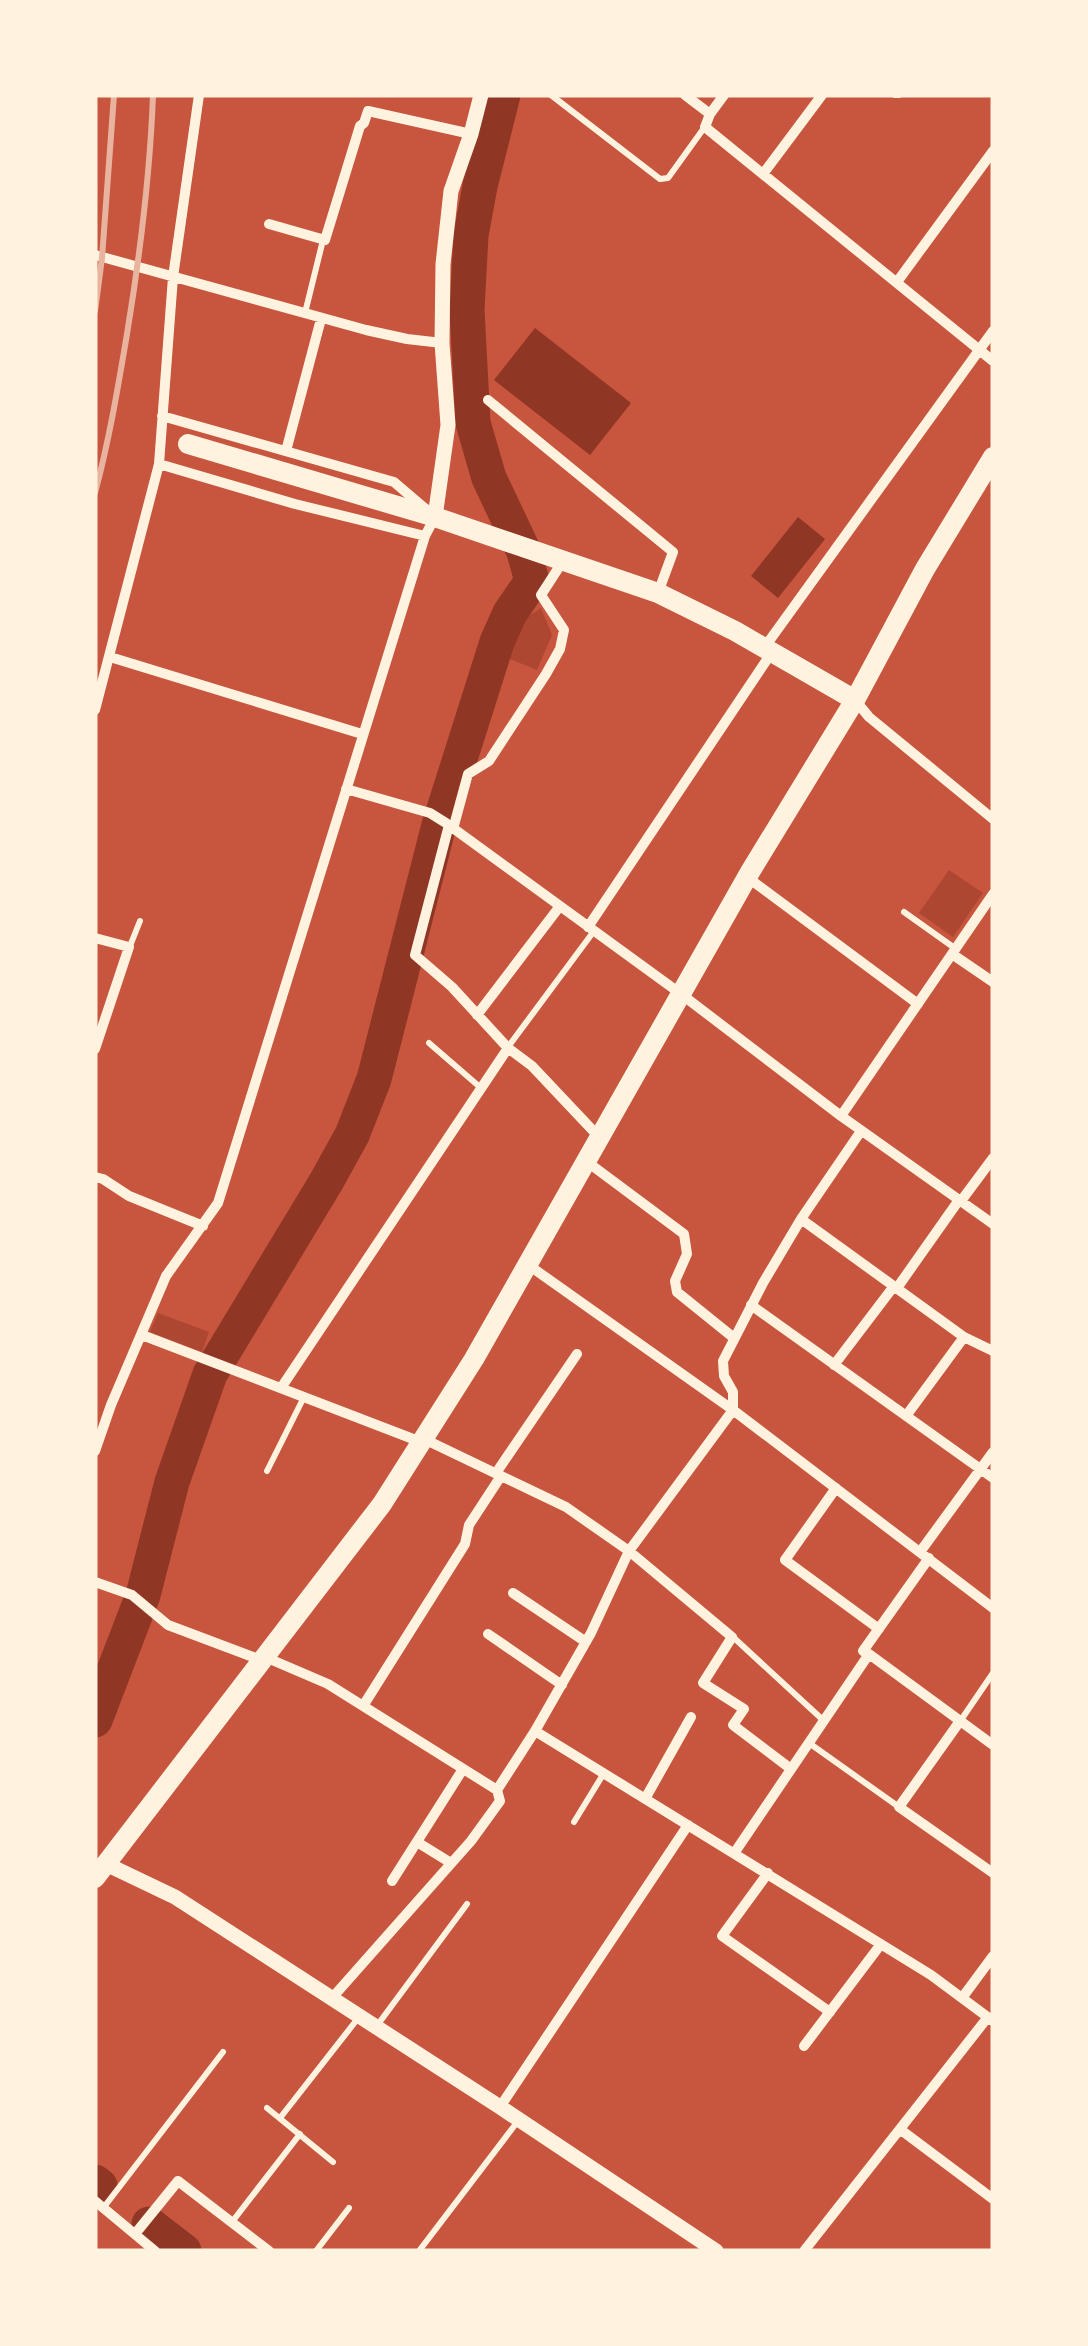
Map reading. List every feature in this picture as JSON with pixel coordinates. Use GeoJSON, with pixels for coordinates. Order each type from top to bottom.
{"type":"FeatureCollection","features":[{"type":"Feature","properties":{"kind":"highway"},"geometry":{"type":"LineString","coordinates":[[188,444],[430,527],[506,541],[658,593],[855,700]]}},
{"type":"Feature","properties":{"kind":"highway"},"geometry":{"type":"LineString","coordinates":[[100,1871],[382,1504],[423,1441],[474,1359],[747,878],[855,700],[925,569],[993,458]]}},
{"type":"Feature","properties":{"kind":"street"},"geometry":{"type":"LineString","coordinates":[[95,710],[159,464],[173,277],[198,95]]}},
{"type":"Feature","properties":{"kind":"street"},"geometry":{"type":"LineString","coordinates":[[95,1451],[166,1276],[218,1203],[430,527],[448,425],[442,342],[443,264],[451,191],[481,95]]}},
{"type":"Feature","properties":{"kind":"street"},"geometry":{"type":"LineString","coordinates":[[685,95],[710,114]]}},
{"type":"Feature","properties":{"kind":"street"},"geometry":{"type":"LineString","coordinates":[[724,95],[705,126],[993,361]]}},
{"type":"Feature","properties":{"kind":"street"},"geometry":{"type":"LineString","coordinates":[[763,174],[822,95]]}},
{"type":"Feature","properties":{"kind":"street"},"geometry":{"type":"LineString","coordinates":[[269,224],[325,240],[368,111],[471,134]]}},
{"type":"Feature","properties":{"kind":"street"},"geometry":{"type":"LineString","coordinates":[[896,282],[993,151]]}},
{"type":"Feature","properties":{"kind":"street"},"geometry":{"type":"LineString","coordinates":[[95,256],[321,319],[408,339],[442,342]]}},
{"type":"Feature","properties":{"kind":"street"},"geometry":{"type":"LineString","coordinates":[[286,451],[321,319]]}},
{"type":"Feature","properties":{"kind":"street"},"geometry":{"type":"LineString","coordinates":[[591,929],[768,650],[993,331]]}},
{"type":"Feature","properties":{"kind":"street"},"geometry":{"type":"LineString","coordinates":[[488,400],[673,552],[658,593]]}},
{"type":"Feature","properties":{"kind":"street"},"geometry":{"type":"LineString","coordinates":[[162,416],[394,482],[430,527]]}},
{"type":"Feature","properties":{"kind":"street"},"geometry":{"type":"LineString","coordinates":[[159,464],[321,510],[430,527]]}},
{"type":"Feature","properties":{"kind":"street"},"geometry":{"type":"LineString","coordinates":[[564,560],[541,595],[564,630],[560,649],[488,762],[468,774],[449,826],[414,955],[452,987],[600,1137]]}},
{"type":"Feature","properties":{"kind":"street"},"geometry":{"type":"LineString","coordinates":[[110,656],[362,734]]}},
{"type":"Feature","properties":{"kind":"street"},"geometry":{"type":"LineString","coordinates":[[855,700],[869,717],[993,819]]}},
{"type":"Feature","properties":{"kind":"street"},"geometry":{"type":"LineString","coordinates":[[346,788],[433,815],[993,1224]]}},
{"type":"Feature","properties":{"kind":"street"},"geometry":{"type":"LineString","coordinates":[[747,878],[918,1004]]}},
{"type":"Feature","properties":{"kind":"street"},"geometry":{"type":"LineString","coordinates":[[841,1116],[993,894]]}},
{"type":"Feature","properties":{"kind":"street"},"geometry":{"type":"LineString","coordinates":[[477,1015],[560,906]]}},
{"type":"Feature","properties":{"kind":"street"},"geometry":{"type":"LineString","coordinates":[[95,938],[129,948],[95,1047]]}},
{"type":"Feature","properties":{"kind":"street"},"geometry":{"type":"LineString","coordinates":[[954,951],[993,982]]}},
{"type":"Feature","properties":{"kind":"street"},"geometry":{"type":"LineString","coordinates":[[280,1388],[508,1048]]}},
{"type":"Feature","properties":{"kind":"street"},"geometry":{"type":"LineString","coordinates":[[497,1790],[586,1642],[629,1551],[734,1410],[723,1361],[801,1220],[861,1130]]}},
{"type":"Feature","properties":{"kind":"street"},"geometry":{"type":"LineString","coordinates":[[834,1365],[993,1158]]}},
{"type":"Feature","properties":{"kind":"street"},"geometry":{"type":"LineString","coordinates":[[586,1161],[684,1234],[687,1254],[675,1281],[677,1292],[734,1338]]}},
{"type":"Feature","properties":{"kind":"street"},"geometry":{"type":"LineString","coordinates":[[95,1177],[129,1196],[203,1226]]}},
{"type":"Feature","properties":{"kind":"street"},"geometry":{"type":"LineString","coordinates":[[801,1220],[964,1336],[993,1351]]}},
{"type":"Feature","properties":{"kind":"street"},"geometry":{"type":"LineString","coordinates":[[527,1264],[734,1410],[993,1608]]}},
{"type":"Feature","properties":{"kind":"street"},"geometry":{"type":"LineString","coordinates":[[751,1305],[993,1478]]}},
{"type":"Feature","properties":{"kind":"street"},"geometry":{"type":"LineString","coordinates":[[142,1336],[423,1441],[566,1507],[629,1551],[732,1637],[703,1683],[744,1709],[733,1725],[791,1769]]}},
{"type":"Feature","properties":{"kind":"street"},"geometry":{"type":"LineString","coordinates":[[906,1416],[964,1336]]}},
{"type":"Feature","properties":{"kind":"street"},"geometry":{"type":"LineString","coordinates":[[363,1706],[465,1544],[469,1525],[498,1475],[577,1354]]}},
{"type":"Feature","properties":{"kind":"street"},"geometry":{"type":"LineString","coordinates":[[992,1743],[864,1651],[993,1452]]}},
{"type":"Feature","properties":{"kind":"street"},"geometry":{"type":"LineString","coordinates":[[836,1488],[785,1560],[879,1629]]}},
{"type":"Feature","properties":{"kind":"street"},"geometry":{"type":"LineString","coordinates":[[95,1582],[136,1599],[168,1624],[328,1684],[497,1790],[500,1800],[452,1864],[332,1998]]}},
{"type":"Feature","properties":{"kind":"street"},"geometry":{"type":"LineString","coordinates":[[513,1592],[586,1642]]}},
{"type":"Feature","properties":{"kind":"street"},"geometry":{"type":"LineString","coordinates":[[488,1634],[562,1685]]}},
{"type":"Feature","properties":{"kind":"street"},"geometry":{"type":"LineString","coordinates":[[735,1852],[870,1654]]}},
{"type":"Feature","properties":{"kind":"street"},"geometry":{"type":"LineString","coordinates":[[646,1799],[692,1717]]}},
{"type":"Feature","properties":{"kind":"street"},"geometry":{"type":"LineString","coordinates":[[960,1721],[899,1807],[993,1873]]}},
{"type":"Feature","properties":{"kind":"street"},"geometry":{"type":"LineString","coordinates":[[535,1731],[881,1944],[991,2019],[804,2251]]}},
{"type":"Feature","properties":{"kind":"street"},"geometry":{"type":"LineString","coordinates":[[392,1881],[463,1768]]}},
{"type":"Feature","properties":{"kind":"street"},"geometry":{"type":"LineString","coordinates":[[500,2107],[688,1824]]}},
{"type":"Feature","properties":{"kind":"street"},"geometry":{"type":"LineString","coordinates":[[417,1842],[452,1864]]}},
{"type":"Feature","properties":{"kind":"street"},"geometry":{"type":"LineString","coordinates":[[100,1871],[176,1897],[716,2251]]}},
{"type":"Feature","properties":{"kind":"street"},"geometry":{"type":"LineString","coordinates":[[768,1873],[722,1936],[830,2012]]}},
{"type":"Feature","properties":{"kind":"street"},"geometry":{"type":"LineString","coordinates":[[804,2046],[881,1944]]}},
{"type":"Feature","properties":{"kind":"street"},"geometry":{"type":"LineString","coordinates":[[962,1998],[993,1956]]}},
{"type":"Feature","properties":{"kind":"street"},"geometry":{"type":"LineString","coordinates":[[901,2130],[993,2199]]}},
{"type":"Feature","properties":{"kind":"street"},"geometry":{"type":"LineString","coordinates":[[135,2234],[178,2181],[270,2251]]}},
{"type":"Feature","properties":{"kind":"street"},"geometry":{"type":"LineString","coordinates":[[98,2205],[154,2251]]}},
{"type":"Feature","properties":{"kind":"lane"},"geometry":{"type":"LineString","coordinates":[[552,95],[660,179],[668,178],[705,126]]}},
{"type":"Feature","properties":{"kind":"lane"},"geometry":{"type":"LineString","coordinates":[[304,314],[322,240]]}},
{"type":"Feature","properties":{"kind":"lane"},"geometry":{"type":"LineString","coordinates":[[904,912],[954,951]]}},
{"type":"Feature","properties":{"kind":"lane"},"geometry":{"type":"LineString","coordinates":[[129,948],[140,921]]}},
{"type":"Feature","properties":{"kind":"lane"},"geometry":{"type":"LineString","coordinates":[[508,1048],[591,929]]}},
{"type":"Feature","properties":{"kind":"lane"},"geometry":{"type":"LineString","coordinates":[[430,1043],[481,1088]]}},
{"type":"Feature","properties":{"kind":"lane"},"geometry":{"type":"LineString","coordinates":[[267,1471],[304,1397]]}},
{"type":"Feature","properties":{"kind":"lane"},"geometry":{"type":"LineString","coordinates":[[732,1637],[824,1720]]}},
{"type":"Feature","properties":{"kind":"lane"},"geometry":{"type":"LineString","coordinates":[[960,1721],[993,1672]]}},
{"type":"Feature","properties":{"kind":"lane"},"geometry":{"type":"LineString","coordinates":[[809,1743],[899,1807]]}},
{"type":"Feature","properties":{"kind":"lane"},"geometry":{"type":"LineString","coordinates":[[574,1822],[604,1773]]}},
{"type":"Feature","properties":{"kind":"lane"},"geometry":{"type":"LineString","coordinates":[[376,2026],[467,1904]]}},
{"type":"Feature","properties":{"kind":"lane"},"geometry":{"type":"LineString","coordinates":[[280,2118],[360,2016]]}},
{"type":"Feature","properties":{"kind":"lane"},"geometry":{"type":"LineString","coordinates":[[98,2205],[223,2052]]}},
{"type":"Feature","properties":{"kind":"lane"},"geometry":{"type":"LineString","coordinates":[[267,2108],[333,2162]]}},
{"type":"Feature","properties":{"kind":"lane"},"geometry":{"type":"LineString","coordinates":[[419,2251],[519,2119]]}},
{"type":"Feature","properties":{"kind":"lane"},"geometry":{"type":"LineString","coordinates":[[232,2222],[300,2134]]}},
{"type":"Feature","properties":{"kind":"lane"},"geometry":{"type":"LineString","coordinates":[[316,2251],[349,2208]]}},
{"type":"Feature","properties":{"kind":"shaded area"},"geometry":{"type":"Polygon","coordinates":[[[535,328],[631,403],[590,455],[494,380],[535,328]]]}},
{"type":"Feature","properties":{"kind":"shaded area"},"geometry":{"type":"Polygon","coordinates":[[[798,517],[825,539],[778,598],[751,576],[798,517]]]}},
{"type":"Feature","properties":{"kind":"shaded area"},"geometry":{"type":"Polygon","coordinates":[[[541,608],[552,635],[537,670],[505,657],[521,621],[541,608]]]}},
{"type":"Feature","properties":{"kind":"shaded area"},"geometry":{"type":"Polygon","coordinates":[[[949,870],[983,893],[953,937],[919,913],[949,870]]]}},
{"type":"Feature","properties":{"kind":"shaded area"},"geometry":{"type":"Polygon","coordinates":[[[158,1313],[209,1332],[202,1352],[150,1332],[158,1313]]]}},
{"type":"Feature","properties":{"kind":"waterway"},"geometry":{"type":"LineString","coordinates":[[95,1720],[143,1595],[172,1482],[210,1374],[326,1182],[352,1135],[374,1079],[439,825],[497,642],[510,613],[532,581],[524,552],[489,478],[473,423],[467,310],[471,235],[503,95]]}},
{"type":"Feature","properties":{"kind":"waterway"},"geometry":{"type":"LineString","coordinates":[[95,2182],[100,2186]]}},
{"type":"Feature","properties":{"kind":"waterway"},"geometry":{"type":"LineString","coordinates":[[149,2224],[184,2251]]}},
{"type":"Feature","properties":{"kind":"railway"},"geometry":{"type":"LineString","coordinates":[[95,311],[114,95]]}},
{"type":"Feature","properties":{"kind":"railway"},"geometry":{"type":"LineString","coordinates":[[95,493],[113,414],[136,275],[153,95]]}}]}
